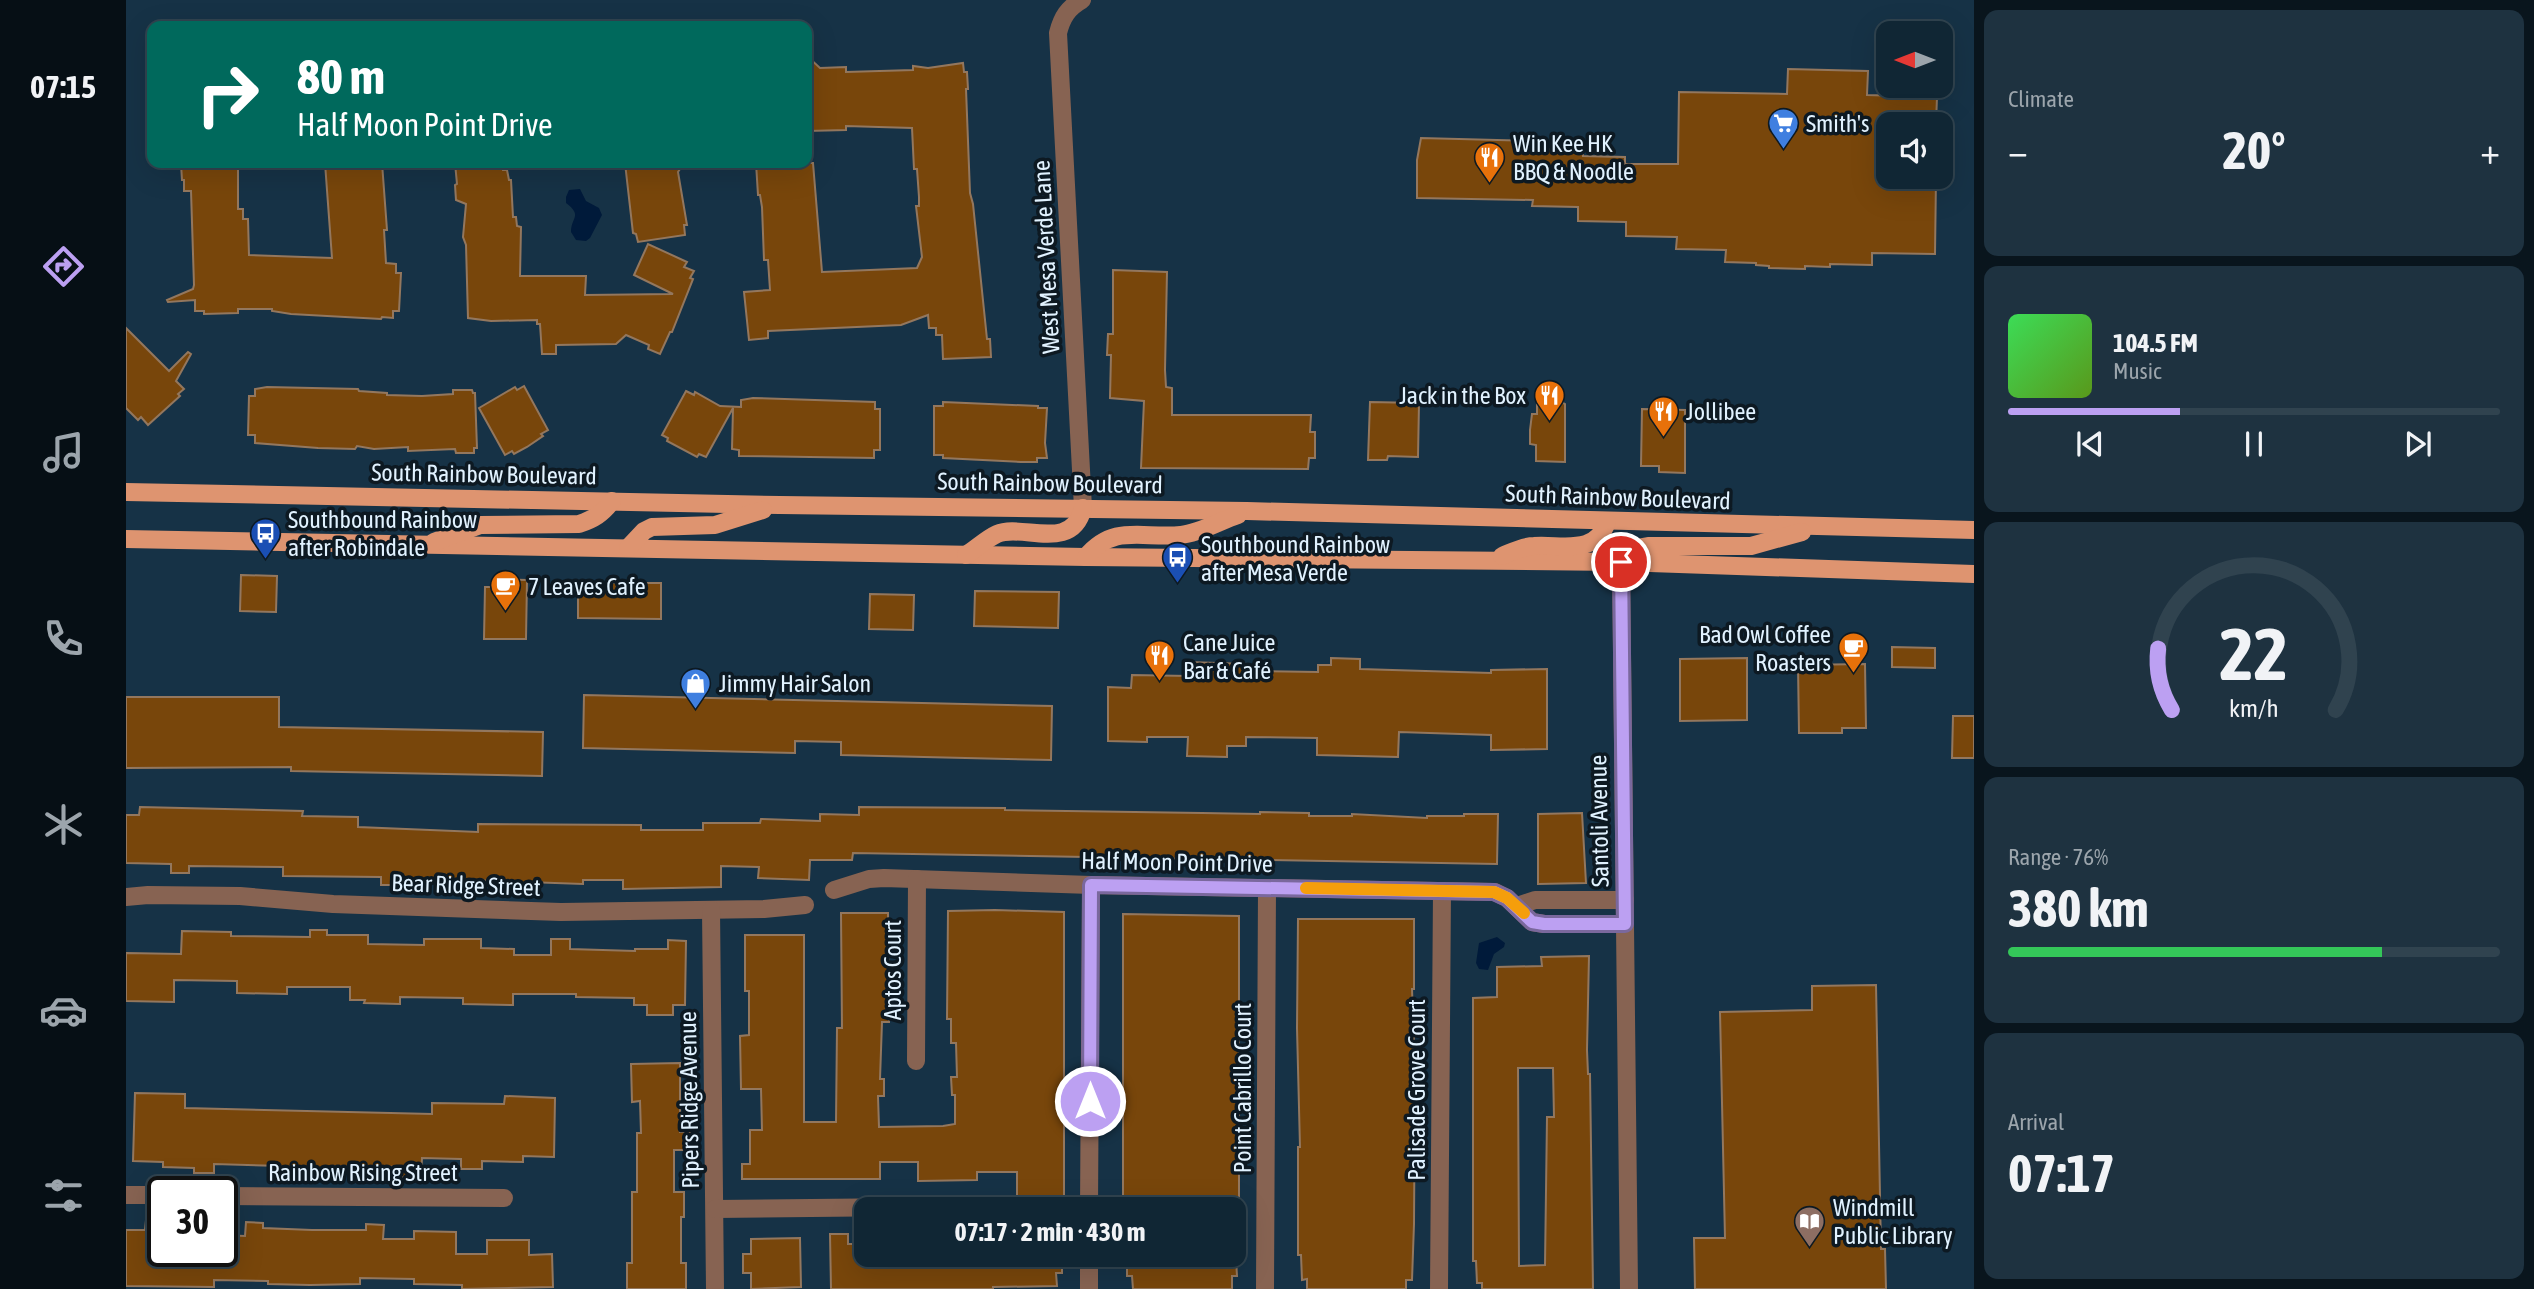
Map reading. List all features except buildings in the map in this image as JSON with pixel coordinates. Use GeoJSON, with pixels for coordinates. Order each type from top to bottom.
{"type":"FeatureCollection","features":[{"type":"Feature","properties":{"kind":"main road"},"geometry":{"type":"LineString","coordinates":[[126,481],[145,492]]}},
{"type":"Feature","properties":{"kind":"main road","name":"South Rainbow Boulevard"},"geometry":{"type":"LineString","coordinates":[[126,492],[1247,511],[1974,530]]}},
{"type":"Feature","properties":{"kind":"main road"},"geometry":{"type":"LineString","coordinates":[[424,546],[480,526],[579,524],[594,520],[612,501]]}},
{"type":"Feature","properties":{"kind":"main road"},"geometry":{"type":"LineString","coordinates":[[628,548],[644,531],[652,527],[715,524],[780,505]]}},
{"type":"Feature","properties":{"kind":"main road"},"geometry":{"type":"LineString","coordinates":[[965,555],[999,533],[1052,534],[1064,531],[1081,518],[1083,508]]}},
{"type":"Feature","properties":{"kind":"main road"},"geometry":{"type":"LineString","coordinates":[[1086,557],[1096,545],[1116,536],[1184,535],[1247,511]]}},
{"type":"Feature","properties":{"kind":"main road"},"geometry":{"type":"LineString","coordinates":[[1492,560],[1530,546],[1587,545],[1603,534],[1607,522]]}},
{"type":"Feature","properties":{"kind":"main road"},"geometry":{"type":"LineString","coordinates":[[1621,562],[1631,549],[1648,546],[1751,546],[1822,526]]}},
{"type":"Feature","properties":{"kind":"main road"},"geometry":{"type":"LineString","coordinates":[[126,539],[1086,557],[1621,562],[1974,574]]}},
{"type":"Feature","properties":{"kind":"street","name":"West Mesa Verde Lane"},"geometry":{"type":"LineString","coordinates":[[1076,3],[1061,20],[1058,33],[1083,508]]}},
{"type":"Feature","properties":{"kind":"street","name":"Santoli Avenue"},"geometry":{"type":"LineString","coordinates":[[1621,562],[1629,1289]]}},
{"type":"Feature","properties":{"kind":"street","name":"Half Moon Point Drive"},"geometry":{"type":"LineString","coordinates":[[834,890],[869,879],[917,879],[1494,892],[1507,898],[1532,922],[1625,924]]}},
{"type":"Feature","properties":{"kind":"street","name":"Aptos Court"},"geometry":{"type":"LineString","coordinates":[[916,1061],[917,879]]}},
{"type":"Feature","properties":{"kind":"street"},"geometry":{"type":"LineString","coordinates":[[1089,1197],[1091,885]]}},
{"type":"Feature","properties":{"kind":"street","name":"Point Cabrillo Court"},"geometry":{"type":"LineString","coordinates":[[1265,1289],[1267,888]]}},
{"type":"Feature","properties":{"kind":"street","name":"Palisade Grove Court"},"geometry":{"type":"LineString","coordinates":[[1439,1289],[1442,891]]}},
{"type":"Feature","properties":{"kind":"street","name":"Bear Ridge Street"},"geometry":{"type":"LineString","coordinates":[[126,897],[240,896],[333,904],[504,912],[764,909],[805,905]]}},
{"type":"Feature","properties":{"kind":"street"},"geometry":{"type":"LineString","coordinates":[[1517,906],[1535,900],[1625,900]]}},
{"type":"Feature","properties":{"kind":"street","name":"Pipers Ridge Avenue"},"geometry":{"type":"LineString","coordinates":[[711,910],[715,1289]]}},
{"type":"Feature","properties":{"kind":"street"},"geometry":{"type":"LineString","coordinates":[[126,1195],[147,1195]]}},
{"type":"Feature","properties":{"kind":"street","name":"Rainbow Rising Street"},"geometry":{"type":"LineString","coordinates":[[238,1196],[504,1198]]}},
{"type":"Feature","properties":{"kind":"street"},"geometry":{"type":"LineString","coordinates":[[715,1209],[854,1208]]}},
{"type":"Feature","properties":{"kind":"street"},"geometry":{"type":"LineString","coordinates":[[1089,1267],[1089,1289]]}},
{"type":"Feature","properties":{"kind":"water"},"geometry":{"type":"Polygon","coordinates":[[[580,189],[586,201],[599,208],[602,215],[586,241],[576,240],[571,232],[575,214],[566,203],[569,190],[580,189]]]}},
{"type":"Feature","properties":{"kind":"water"},"geometry":{"type":"Polygon","coordinates":[[[1497,937],[1505,943],[1504,947],[1494,954],[1488,970],[1479,969],[1476,963],[1479,943],[1497,937]]]}},
{"type":"Feature","properties":{"kind":"slow traffic"},"geometry":{"type":"LineString","coordinates":[[1306,888],[1494,892],[1507,898],[1524,913]]}},
{"type":"Feature","properties":{"kind":"place","name":"Smith's"},"geometry":{"type":"Point","coordinates":[1783,150]}},
{"type":"Feature","properties":{"kind":"place","name":"Win Kee HK BBQ & Noodle"},"geometry":{"type":"Point","coordinates":[1490,184]}},
{"type":"Feature","properties":{"kind":"place","name":"Jack in the Box"},"geometry":{"type":"Point","coordinates":[1549,422]}},
{"type":"Feature","properties":{"kind":"place","name":"Jollibee"},"geometry":{"type":"Point","coordinates":[1663,438]}},
{"type":"Feature","properties":{"kind":"place","name":"Southbound Rainbow after Robindale"},"geometry":{"type":"Point","coordinates":[265,560]}},
{"type":"Feature","properties":{"kind":"place","name":"Southbound Rainbow after Mesa Verde"},"geometry":{"type":"Point","coordinates":[1178,585]}},
{"type":"Feature","properties":{"kind":"place","name":"7 Leaves Cafe"},"geometry":{"type":"Point","coordinates":[505,613]}},
{"type":"Feature","properties":{"kind":"place","name":"Bad Owl Coffee Roasters"},"geometry":{"type":"Point","coordinates":[1854,675]}},
{"type":"Feature","properties":{"kind":"place","name":"Cane Juice Bar & Café"},"geometry":{"type":"Point","coordinates":[1160,683]}},
{"type":"Feature","properties":{"kind":"place","name":"Jimmy Hair Salon"},"geometry":{"type":"Point","coordinates":[696,710]}},
{"type":"Feature","properties":{"kind":"place","name":"Windmill Public Library"},"geometry":{"type":"Point","coordinates":[1810,1248]}},
{"type":"Feature","properties":{"kind":"route"},"geometry":{"type":"LineString","coordinates":[[1090,1101],[1091,885],[1494,892],[1507,898],[1532,922],[1625,924],[1621,562]]}}]}
